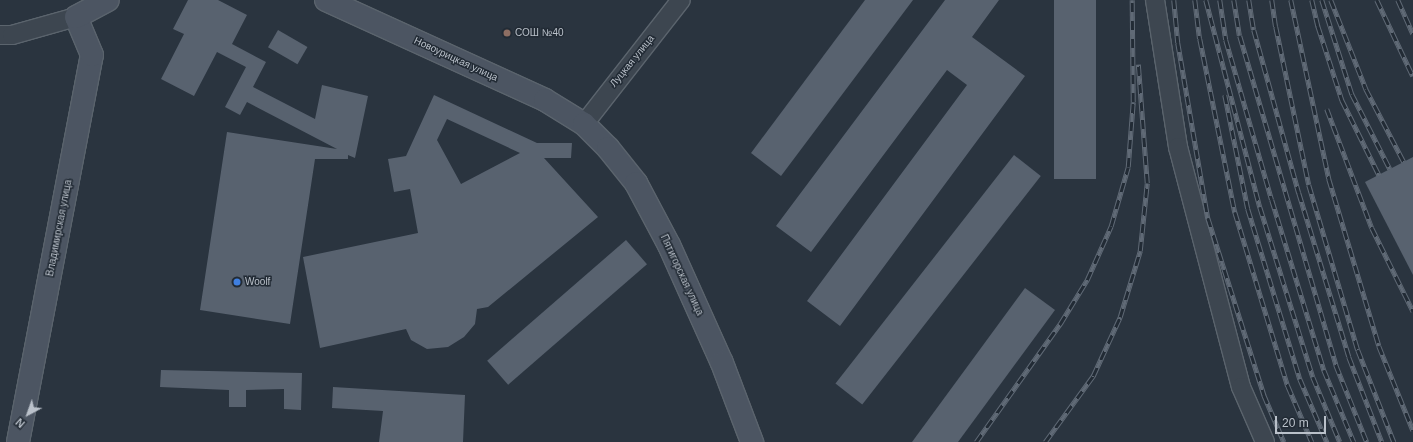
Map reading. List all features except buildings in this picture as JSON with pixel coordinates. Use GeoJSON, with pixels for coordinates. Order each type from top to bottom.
{"type":"FeatureCollection","features":[{"type":"Feature","properties":{"kind":"main road"},"geometry":{"type":"LineString","coordinates":[[76,17],[108,0]]}},
{"type":"Feature","properties":{"kind":"main road","name":"Новоурицкая улица"},"geometry":{"type":"LineString","coordinates":[[326,0],[545,100],[584,124]]}},
{"type":"Feature","properties":{"kind":"main road","name":"Владимирская улица"},"geometry":{"type":"LineString","coordinates":[[18,442],[92,55],[76,17]]}},
{"type":"Feature","properties":{"kind":"main road","name":"Пятигорская улица"},"geometry":{"type":"LineString","coordinates":[[584,124],[608,148],[636,183],[669,245],[722,363],[752,442]]}},
{"type":"Feature","properties":{"kind":"street","name":"Луцкая улица"},"geometry":{"type":"LineString","coordinates":[[584,124],[682,0]]}},
{"type":"Feature","properties":{"kind":"street"},"geometry":{"type":"LineString","coordinates":[[1155,0],[1178,147],[1241,387],[1265,442]]}},
{"type":"Feature","properties":{"kind":"street"},"geometry":{"type":"LineString","coordinates":[[0,35],[12,35],[76,17]]}},
{"type":"Feature","properties":{"kind":"railway"},"geometry":{"type":"LineString","coordinates":[[976,442],[1060,324],[1087,280],[1111,226],[1128,167],[1133,102],[1132,0]]}},
{"type":"Feature","properties":{"kind":"railway"},"geometry":{"type":"LineString","coordinates":[[1174,0],[1178,43],[1208,218],[1264,395],[1284,442]]}},
{"type":"Feature","properties":{"kind":"railway"},"geometry":{"type":"LineString","coordinates":[[1195,0],[1200,39],[1235,212],[1288,386],[1312,442]]}},
{"type":"Feature","properties":{"kind":"railway"},"geometry":{"type":"LineString","coordinates":[[1206,0],[1260,207],[1313,377],[1340,442]]}},
{"type":"Feature","properties":{"kind":"railway"},"geometry":{"type":"LineString","coordinates":[[1220,0],[1226,40],[1272,200],[1324,370],[1354,442]]}},
{"type":"Feature","properties":{"kind":"railway"},"geometry":{"type":"LineString","coordinates":[[1234,0],[1240,36],[1336,365],[1367,442]]}},
{"type":"Feature","properties":{"kind":"railway"},"geometry":{"type":"LineString","coordinates":[[1249,0],[1254,30],[1299,193],[1349,357],[1382,442]]}},
{"type":"Feature","properties":{"kind":"railway"},"geometry":{"type":"LineString","coordinates":[[1272,0],[1276,27],[1309,185],[1358,350],[1394,442]]}},
{"type":"Feature","properties":{"kind":"railway"},"geometry":{"type":"LineString","coordinates":[[1291,0],[1329,179],[1379,346],[1413,430]]}},
{"type":"Feature","properties":{"kind":"railway"},"geometry":{"type":"LineString","coordinates":[[1312,0],[1318,26],[1342,100],[1379,175]]}},
{"type":"Feature","properties":{"kind":"railway"},"geometry":{"type":"LineString","coordinates":[[1322,0],[1352,94],[1390,169]]}},
{"type":"Feature","properties":{"kind":"railway"},"geometry":{"type":"LineString","coordinates":[[1331,0],[1366,89],[1404,162]]}},
{"type":"Feature","properties":{"kind":"railway"},"geometry":{"type":"LineString","coordinates":[[1377,0],[1413,76]]}},
{"type":"Feature","properties":{"kind":"railway"},"geometry":{"type":"LineString","coordinates":[[1398,0],[1413,34]]}},
{"type":"Feature","properties":{"kind":"railway"},"geometry":{"type":"LineString","coordinates":[[1045,442],[1093,376],[1120,317],[1140,251],[1147,183],[1138,64]]}},
{"type":"Feature","properties":{"kind":"railway"},"geometry":{"type":"LineString","coordinates":[[1225,95],[1248,209],[1300,379],[1327,442]]}},
{"type":"Feature","properties":{"kind":"railway"},"geometry":{"type":"LineString","coordinates":[[1327,109],[1372,228],[1413,311]]}},
{"type":"Feature","properties":{"kind":"place","name":"СОШ №40"},"geometry":{"type":"Point","coordinates":[507,33]}},
{"type":"Feature","properties":{"kind":"place","name":"Woolf"},"geometry":{"type":"Point","coordinates":[237,282]}}]}
